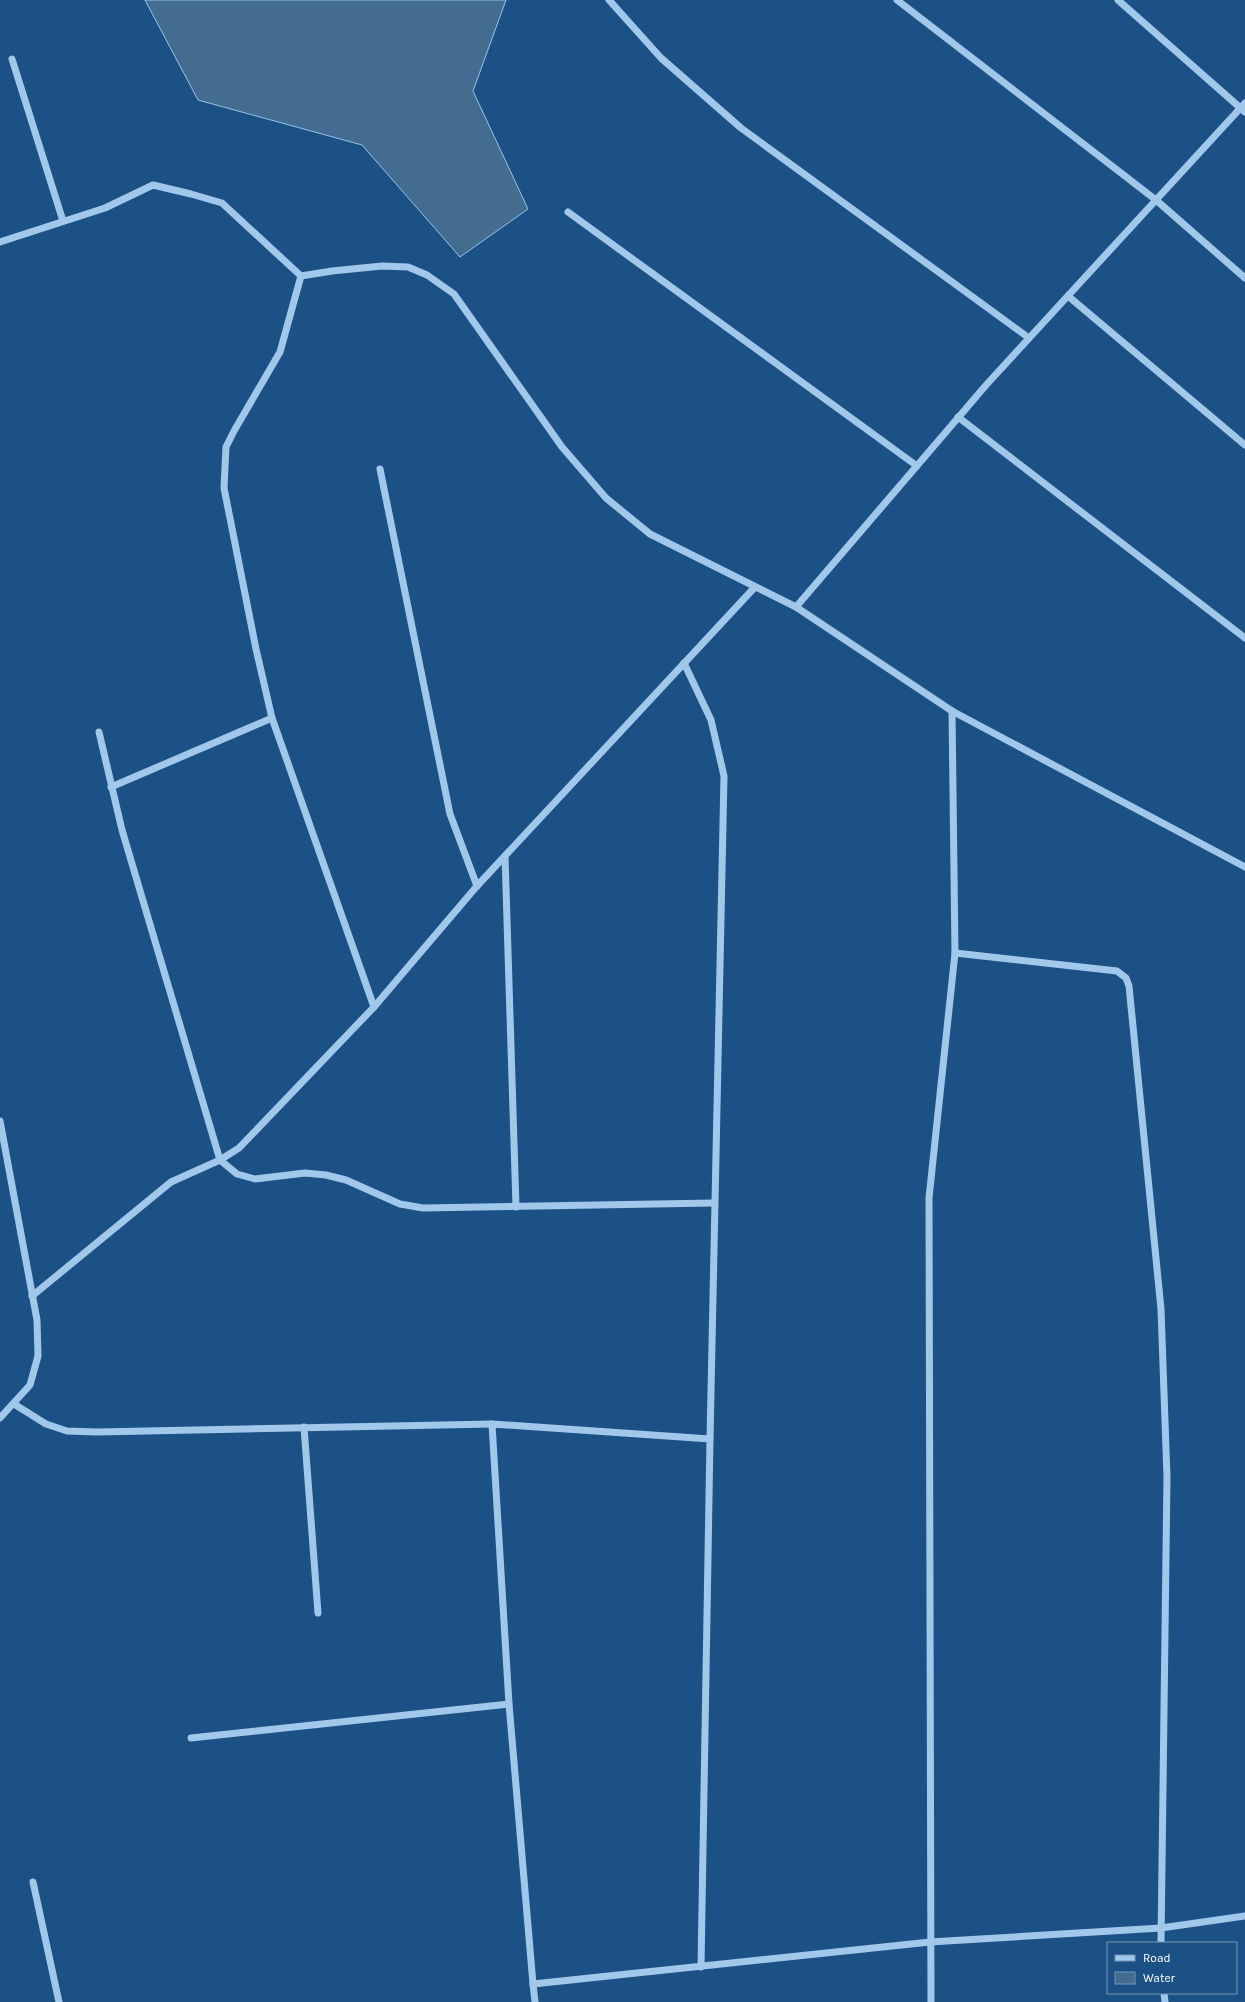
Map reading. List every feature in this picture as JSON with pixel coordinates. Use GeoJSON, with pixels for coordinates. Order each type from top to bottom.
{"type":"FeatureCollection","features":[{"type":"Feature","properties":{"kind":"street"},"geometry":{"type":"LineString","coordinates":[[609,0],[661,58],[741,128],[1028,338]]}},
{"type":"Feature","properties":{"kind":"street"},"geometry":{"type":"LineString","coordinates":[[897,0],[1156,200],[1245,278]]}},
{"type":"Feature","properties":{"kind":"street"},"geometry":{"type":"LineString","coordinates":[[796,608],[958,417],[1028,338],[1244,108],[1118,0]]}},
{"type":"Feature","properties":{"kind":"street"},"geometry":{"type":"LineString","coordinates":[[12,59],[63,221]]}},
{"type":"Feature","properties":{"kind":"street"},"geometry":{"type":"LineString","coordinates":[[0,242],[105,208],[153,186],[191,194],[222,203],[302,276]]}},
{"type":"Feature","properties":{"kind":"street"},"geometry":{"type":"LineString","coordinates":[[568,212],[917,466]]}},
{"type":"Feature","properties":{"kind":"street"},"geometry":{"type":"LineString","coordinates":[[302,276],[332,271],[382,266],[408,267],[427,274],[454,294],[562,447],[606,498],[650,534],[796,608],[952,712],[1245,867]]}},
{"type":"Feature","properties":{"kind":"street"},"geometry":{"type":"LineString","coordinates":[[302,276],[280,352],[234,431],[226,448],[224,488],[256,649],[272,718],[374,1007]]}},
{"type":"Feature","properties":{"kind":"street"},"geometry":{"type":"LineString","coordinates":[[1068,296],[1245,444]]}},
{"type":"Feature","properties":{"kind":"street"},"geometry":{"type":"LineString","coordinates":[[958,417],[1245,638]]}},
{"type":"Feature","properties":{"kind":"street"},"geometry":{"type":"LineString","coordinates":[[380,469],[450,814],[477,886]]}},
{"type":"Feature","properties":{"kind":"street"},"geometry":{"type":"LineString","coordinates":[[32,1296],[171,1182],[220,1160],[239,1148],[374,1007],[477,886],[754,587]]}},
{"type":"Feature","properties":{"kind":"street"},"geometry":{"type":"LineString","coordinates":[[684,663],[711,720],[724,776],[714,1203],[701,1967]]}},
{"type":"Feature","properties":{"kind":"street"},"geometry":{"type":"LineString","coordinates":[[931,2002],[929,1198],[955,953],[952,712]]}},
{"type":"Feature","properties":{"kind":"street"},"geometry":{"type":"LineString","coordinates":[[111,787],[272,718]]}},
{"type":"Feature","properties":{"kind":"street"},"geometry":{"type":"LineString","coordinates":[[99,732],[111,787],[220,1160],[237,1174],[255,1179],[305,1173],[326,1175],[346,1180],[400,1204],[423,1208],[714,1203]]}},
{"type":"Feature","properties":{"kind":"street"},"geometry":{"type":"LineString","coordinates":[[505,856],[516,1207]]}},
{"type":"Feature","properties":{"kind":"street"},"geometry":{"type":"LineString","coordinates":[[955,953],[1117,971],[1126,978],[1129,986],[1161,1310],[1167,1477],[1160,1928],[1162,1942]]}},
{"type":"Feature","properties":{"kind":"street"},"geometry":{"type":"LineString","coordinates":[[0,1121],[37,1320],[38,1356],[30,1385],[0,1418]]}},
{"type":"Feature","properties":{"kind":"street"},"geometry":{"type":"LineString","coordinates":[[14,1404],[46,1424],[67,1431],[98,1432],[492,1424],[710,1439]]}},
{"type":"Feature","properties":{"kind":"street"},"geometry":{"type":"LineString","coordinates":[[492,1424],[508,1704],[535,2002]]}},
{"type":"Feature","properties":{"kind":"street"},"geometry":{"type":"LineString","coordinates":[[304,1427],[318,1613]]}},
{"type":"Feature","properties":{"kind":"street"},"geometry":{"type":"LineString","coordinates":[[191,1738],[508,1704]]}},
{"type":"Feature","properties":{"kind":"street"},"geometry":{"type":"LineString","coordinates":[[33,1882],[59,2002]]}},
{"type":"Feature","properties":{"kind":"street"},"geometry":{"type":"LineString","coordinates":[[533,1984],[930,1942],[1160,1928],[1245,1916]]}},
{"type":"Feature","properties":{"kind":"water"},"geometry":{"type":"Polygon","coordinates":[[[145,0],[506,0],[473,91],[528,209],[460,257],[362,145],[198,100],[145,0]]]}}]}
